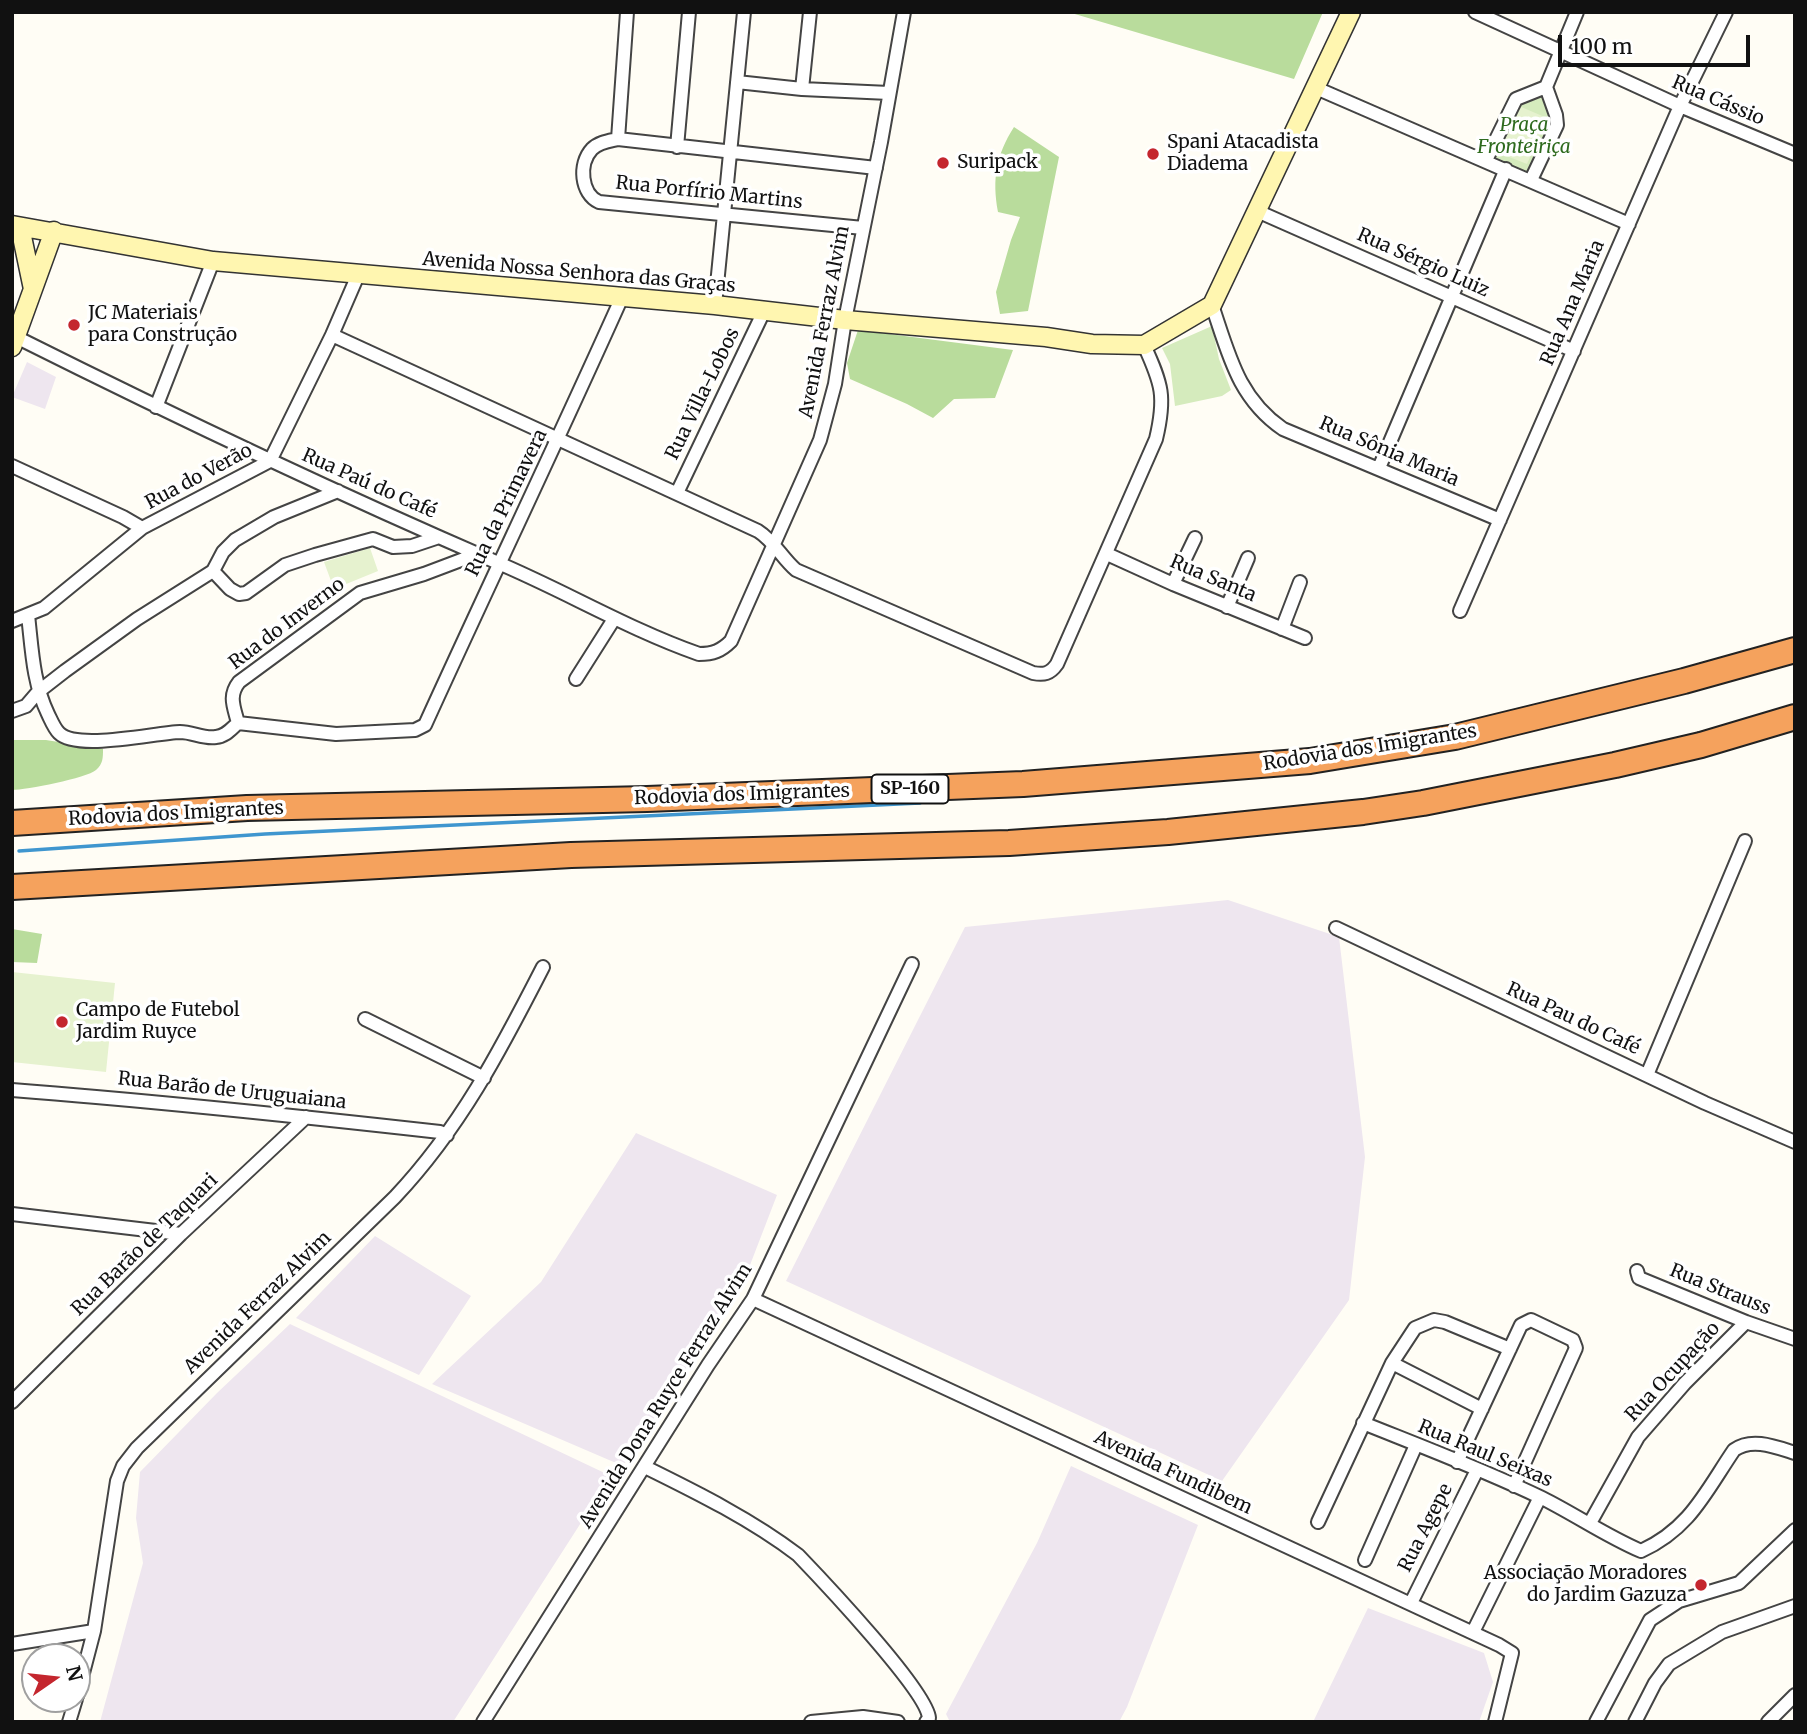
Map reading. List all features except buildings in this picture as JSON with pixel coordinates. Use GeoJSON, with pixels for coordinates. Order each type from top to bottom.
{"type":"FeatureCollection","features":[{"type":"Feature","properties":{"kind":"highway","name":"Rodovia dos Imigrantes"},"geometry":{"type":"LineString","coordinates":[[12,823],[247,808],[647,799],[1023,784],[1310,761],[1455,737],[1684,681],[1795,650]]}},
{"type":"Feature","properties":{"kind":"highway"},"geometry":{"type":"LineString","coordinates":[[12,887],[571,855],[1009,843],[1167,832],[1363,812],[1423,803],[1627,763],[1701,745],[1795,717]]}},
{"type":"Feature","properties":{"kind":"main road"},"geometry":{"type":"LineString","coordinates":[[1144,345],[1212,305],[1351,12]]}},
{"type":"Feature","properties":{"kind":"main road"},"geometry":{"type":"LineString","coordinates":[[16,226],[33,289]]}},
{"type":"Feature","properties":{"kind":"main road","name":"Avenida Nossa Senhora das Graças"},"geometry":{"type":"LineString","coordinates":[[16,226],[213,261],[715,305],[845,320],[1045,337],[1092,344],[1144,345]]}},
{"type":"Feature","properties":{"kind":"main road"},"geometry":{"type":"LineString","coordinates":[[14,342],[54,232]]}},
{"type":"Feature","properties":{"kind":"street"},"geometry":{"type":"LineString","coordinates":[[627,12],[618,139],[876,168]]}},
{"type":"Feature","properties":{"kind":"street"},"geometry":{"type":"LineString","coordinates":[[677,147],[689,12]]}},
{"type":"Feature","properties":{"kind":"street"},"geometry":{"type":"LineString","coordinates":[[715,305],[744,12]]}},
{"type":"Feature","properties":{"kind":"street"},"geometry":{"type":"LineString","coordinates":[[802,89],[810,12]]}},
{"type":"Feature","properties":{"kind":"street","name":"Avenida Ferraz Alvim"},"geometry":{"type":"LineString","coordinates":[[710,654],[723,650],[730,641],[820,440],[835,384],[904,12]]}},
{"type":"Feature","properties":{"kind":"street","name":"Rua Cássio"},"geometry":{"type":"LineString","coordinates":[[1475,12],[1680,106],[1795,154]]}},
{"type":"Feature","properties":{"kind":"street"},"geometry":{"type":"LineString","coordinates":[[1531,180],[1557,125],[1546,87],[1577,12]]}},
{"type":"Feature","properties":{"kind":"street","name":"Rua Ana Maria"},"geometry":{"type":"LineString","coordinates":[[1460,611],[1680,106],[1726,12]]}},
{"type":"Feature","properties":{"kind":"street"},"geometry":{"type":"LineString","coordinates":[[737,82],[802,89],[889,93]]}},
{"type":"Feature","properties":{"kind":"street"},"geometry":{"type":"LineString","coordinates":[[1486,160],[1516,99],[1546,87]]}},
{"type":"Feature","properties":{"kind":"street"},"geometry":{"type":"LineString","coordinates":[[1316,88],[1629,224]]}},
{"type":"Feature","properties":{"kind":"street","name":"Rua Porfírio Martins"},"geometry":{"type":"LineString","coordinates":[[618,139],[601,144],[589,153],[583,178],[587,193],[599,202],[863,228]]}},
{"type":"Feature","properties":{"kind":"street"},"geometry":{"type":"LineString","coordinates":[[1379,468],[1506,169]]}},
{"type":"Feature","properties":{"kind":"street","name":"Rua Sérgio Luiz"},"geometry":{"type":"LineString","coordinates":[[1257,211],[1574,351]]}},
{"type":"Feature","properties":{"kind":"street"},"geometry":{"type":"LineString","coordinates":[[156,407],[213,261]]}},
{"type":"Feature","properties":{"kind":"street","name":"Rua do Verão"},"geometry":{"type":"LineString","coordinates":[[12,621],[44,608],[142,528],[270,461],[332,335],[358,275]]}},
{"type":"Feature","properties":{"kind":"street","name":"Rua da Primavera"},"geometry":{"type":"LineString","coordinates":[[238,723],[336,734],[415,730],[425,724],[622,297]]}},
{"type":"Feature","properties":{"kind":"street","name":"Rua Sônia Maria"},"geometry":{"type":"LineString","coordinates":[[1212,305],[1237,376],[1248,397],[1265,416],[1283,429],[1500,520]]}},
{"type":"Feature","properties":{"kind":"street","name":"Rua Villa-Lobos"},"geometry":{"type":"LineString","coordinates":[[677,493],[764,311]]}},
{"type":"Feature","properties":{"kind":"street"},"geometry":{"type":"LineString","coordinates":[[332,335],[758,531],[769,538],[785,561],[796,570],[1041,675],[1053,670],[1057,664],[1156,439],[1162,415],[1162,390],[1144,345]]}},
{"type":"Feature","properties":{"kind":"street","name":"Rua Paú do Café"},"geometry":{"type":"LineString","coordinates":[[14,342],[270,461],[499,562],[614,619],[692,652],[710,654]]}},
{"type":"Feature","properties":{"kind":"street"},"geometry":{"type":"LineString","coordinates":[[12,466],[142,528]]}},
{"type":"Feature","properties":{"kind":"street"},"geometry":{"type":"LineString","coordinates":[[12,711],[26,706],[38,692],[137,619],[213,571],[223,552],[235,540],[274,517],[338,491]]}},
{"type":"Feature","properties":{"kind":"street"},"geometry":{"type":"LineString","coordinates":[[213,571],[230,589],[239,594],[246,593],[285,565],[315,555],[373,539],[393,547],[412,546],[439,537]]}},
{"type":"Feature","properties":{"kind":"street"},"geometry":{"type":"LineString","coordinates":[[1173,584],[1195,538]]}},
{"type":"Feature","properties":{"kind":"street","name":"Rua do Inverno"},"geometry":{"type":"LineString","coordinates":[[238,723],[231,699],[239,682],[348,601],[374,587],[424,574],[477,554]]}},
{"type":"Feature","properties":{"kind":"street","name":"Rua Santa"},"geometry":{"type":"LineString","coordinates":[[1107,554],[1305,638]]}},
{"type":"Feature","properties":{"kind":"street"},"geometry":{"type":"LineString","coordinates":[[1227,607],[1248,558]]}},
{"type":"Feature","properties":{"kind":"street"},"geometry":{"type":"LineString","coordinates":[[1282,629],[1300,582]]}},
{"type":"Feature","properties":{"kind":"street"},"geometry":{"type":"LineString","coordinates":[[28,615],[38,692],[58,733],[79,740],[115,740],[180,732],[201,737],[218,737],[238,723]]}},
{"type":"Feature","properties":{"kind":"street"},"geometry":{"type":"LineString","coordinates":[[576,679],[614,619]]}},
{"type":"Feature","properties":{"kind":"street"},"geometry":{"type":"LineString","coordinates":[[1647,1075],[1745,841]]}},
{"type":"Feature","properties":{"kind":"street","name":"Rua Pau do Café"},"geometry":{"type":"LineString","coordinates":[[1336,928],[1795,1142]]}},
{"type":"Feature","properties":{"kind":"street","name":"Avenida Dona Ruyce Ferraz Alvim"},"geometry":{"type":"LineString","coordinates":[[483,1722],[708,1365],[753,1299],[912,964]]}},
{"type":"Feature","properties":{"kind":"street","name":"Avenida Ferraz Alvim"},"geometry":{"type":"LineString","coordinates":[[91,1643],[117,1481],[130,1456],[423,1167],[484,1078],[542,967]]}},
{"type":"Feature","properties":{"kind":"street"},"geometry":{"type":"LineString","coordinates":[[365,1019],[484,1078]]}},
{"type":"Feature","properties":{"kind":"street","name":"Rua Barão de Uruguaiana"},"geometry":{"type":"LineString","coordinates":[[12,1090],[136,1099],[440,1132],[447,1135]]}},
{"type":"Feature","properties":{"kind":"street","name":"Rua Barão de Taquari"},"geometry":{"type":"LineString","coordinates":[[12,1402],[181,1234],[306,1117]]}},
{"type":"Feature","properties":{"kind":"street"},"geometry":{"type":"LineString","coordinates":[[14,1217],[181,1234]]}},
{"type":"Feature","properties":{"kind":"street","name":"Rua Strauss"},"geometry":{"type":"LineString","coordinates":[[1637,1271],[1639,1278],[1795,1339]]}},
{"type":"Feature","properties":{"kind":"street","name":"Avenida Fundibem"},"geometry":{"type":"LineString","coordinates":[[753,1299],[1473,1632],[1512,1653],[1495,1722]]}},
{"type":"Feature","properties":{"kind":"street"},"geometry":{"type":"LineString","coordinates":[[1318,1522],[1392,1363],[1415,1328],[1434,1320],[1445,1321],[1510,1349]]}},
{"type":"Feature","properties":{"kind":"street"},"geometry":{"type":"LineString","coordinates":[[1457,1462],[1521,1325],[1527,1320],[1573,1339],[1576,1344],[1514,1486]]}},
{"type":"Feature","properties":{"kind":"street","name":"Rua Ocupação"},"geometry":{"type":"LineString","coordinates":[[1590,1523],[1638,1437],[1685,1383],[1746,1322]]}},
{"type":"Feature","properties":{"kind":"street"},"geometry":{"type":"LineString","coordinates":[[1392,1363],[1482,1409]]}},
{"type":"Feature","properties":{"kind":"street","name":"Rua Raul Seixas"},"geometry":{"type":"LineString","coordinates":[[1363,1423],[1540,1497],[1590,1523],[1610,1537],[1641,1550],[1664,1540],[1686,1521],[1740,1445],[1753,1443],[1795,1453]]}},
{"type":"Feature","properties":{"kind":"street"},"geometry":{"type":"LineString","coordinates":[[1365,1560],[1416,1445]]}},
{"type":"Feature","properties":{"kind":"street"},"geometry":{"type":"LineString","coordinates":[[645,1467],[715,1502],[780,1541],[808,1565],[901,1670],[927,1707],[929,1718],[926,1722]]}},
{"type":"Feature","properties":{"kind":"street","name":"Rua Agepe"},"geometry":{"type":"LineString","coordinates":[[1410,1603],[1477,1470]]}},
{"type":"Feature","properties":{"kind":"street"},"geometry":{"type":"LineString","coordinates":[[1473,1632],[1540,1497]]}},
{"type":"Feature","properties":{"kind":"street"},"geometry":{"type":"LineString","coordinates":[[1596,1722],[1650,1620],[1679,1601],[1740,1583],[1772,1549],[1795,1530]]}},
{"type":"Feature","properties":{"kind":"street"},"geometry":{"type":"LineString","coordinates":[[1635,1722],[1655,1683],[1670,1664],[1722,1632],[1795,1606]]}},
{"type":"Feature","properties":{"kind":"street"},"geometry":{"type":"LineString","coordinates":[[12,1644],[94,1631]]}},
{"type":"Feature","properties":{"kind":"street"},"geometry":{"type":"LineString","coordinates":[[1768,1722],[1795,1695]]}},
{"type":"Feature","properties":{"kind":"street"},"geometry":{"type":"LineString","coordinates":[[811,1722],[863,1717],[898,1722]]}},
{"type":"Feature","properties":{"kind":"shaded area"},"geometry":{"type":"Polygon","coordinates":[[[27,362],[56,377],[45,409],[12,397],[27,362]]]}},
{"type":"Feature","properties":{"kind":"shaded area"},"geometry":{"type":"Polygon","coordinates":[[[1228,900],[1339,937],[1365,1157],[1349,1300],[1222,1481],[786,1281],[965,927],[1228,900]]]}},
{"type":"Feature","properties":{"kind":"shaded area"},"geometry":{"type":"Polygon","coordinates":[[[636,1133],[777,1195],[745,1278],[623,1466],[432,1384],[541,1282],[636,1133]]]}},
{"type":"Feature","properties":{"kind":"shaded area"},"geometry":{"type":"Polygon","coordinates":[[[375,1236],[471,1296],[419,1375],[296,1318],[375,1236]]]}},
{"type":"Feature","properties":{"kind":"shaded area"},"geometry":{"type":"Polygon","coordinates":[[[290,1324],[611,1476],[453,1722],[100,1722],[143,1563],[136,1518],[140,1472],[217,1393],[290,1324]]]}},
{"type":"Feature","properties":{"kind":"shaded area"},"geometry":{"type":"Polygon","coordinates":[[[1071,1466],[1198,1525],[1127,1707],[1119,1722],[950,1722],[946,1714],[1037,1543],[1071,1466]]]}},
{"type":"Feature","properties":{"kind":"shaded area"},"geometry":{"type":"Polygon","coordinates":[[[1368,1608],[1484,1653],[1493,1682],[1479,1722],[1313,1722],[1368,1608]]]}},
{"type":"Feature","properties":{"kind":"green space"},"geometry":{"type":"Polygon","coordinates":[[[1068,12],[1323,12],[1294,79],[1068,12]]]}},
{"type":"Feature","properties":{"kind":"green space","name":"Praça Fronteiriça"},"geometry":{"type":"Polygon","coordinates":[[[1546,87],[1556,115],[1531,180],[1486,160],[1514,102],[1546,87]]]}},
{"type":"Feature","properties":{"kind":"green space"},"geometry":{"type":"Polygon","coordinates":[[[1519,106],[1547,118],[1527,164],[1499,153],[1519,106]]]}},
{"type":"Feature","properties":{"kind":"green space"},"geometry":{"type":"Polygon","coordinates":[[[1014,127],[1059,157],[1028,311],[1000,314],[996,292],[1020,217],[998,212],[995,189],[999,157],[1014,127]]]}},
{"type":"Feature","properties":{"kind":"green space"},"geometry":{"type":"Polygon","coordinates":[[[1212,326],[1219,359],[1231,390],[1222,396],[1175,406],[1170,364],[1162,348],[1212,326]]]}},
{"type":"Feature","properties":{"kind":"green space"},"geometry":{"type":"Polygon","coordinates":[[[858,330],[1013,350],[995,398],[954,399],[933,418],[850,379],[847,363],[858,330]]]}},
{"type":"Feature","properties":{"kind":"green space"},"geometry":{"type":"Polygon","coordinates":[[[370,548],[378,571],[334,589],[324,562],[370,548]]]}},
{"type":"Feature","properties":{"kind":"green space"},"geometry":{"type":"Polygon","coordinates":[[[12,740],[46,740],[103,749],[102,761],[96,770],[81,777],[12,790],[12,740]]]}},
{"type":"Feature","properties":{"kind":"green space"},"geometry":{"type":"Polygon","coordinates":[[[12,929],[42,934],[37,963],[12,962],[12,929]]]}},
{"type":"Feature","properties":{"kind":"green space","name":"Campo de Futebol Jardim Ruyce"},"geometry":{"type":"Polygon","coordinates":[[[12,972],[115,983],[106,1072],[12,1062],[12,972]]]}},
{"type":"Feature","properties":{"kind":"waterway"},"geometry":{"type":"LineString","coordinates":[[19,851],[265,834],[920,803]]}},
{"type":"Feature","properties":{"kind":"place","name":"Spani Atacadista Diadema"},"geometry":{"type":"Point","coordinates":[1153,154]}},
{"type":"Feature","properties":{"kind":"place","name":"Suripack"},"geometry":{"type":"Point","coordinates":[943,163]}},
{"type":"Feature","properties":{"kind":"place","name":"JC Materiais para Construção"},"geometry":{"type":"Point","coordinates":[74,325]}},
{"type":"Feature","properties":{"kind":"place","name":"Campo de Futebol Jardim Ruyce"},"geometry":{"type":"Point","coordinates":[62,1022]}},
{"type":"Feature","properties":{"kind":"place","name":"Associação Moradores do Jardim Gazuza"},"geometry":{"type":"Point","coordinates":[1701,1585]}}]}
